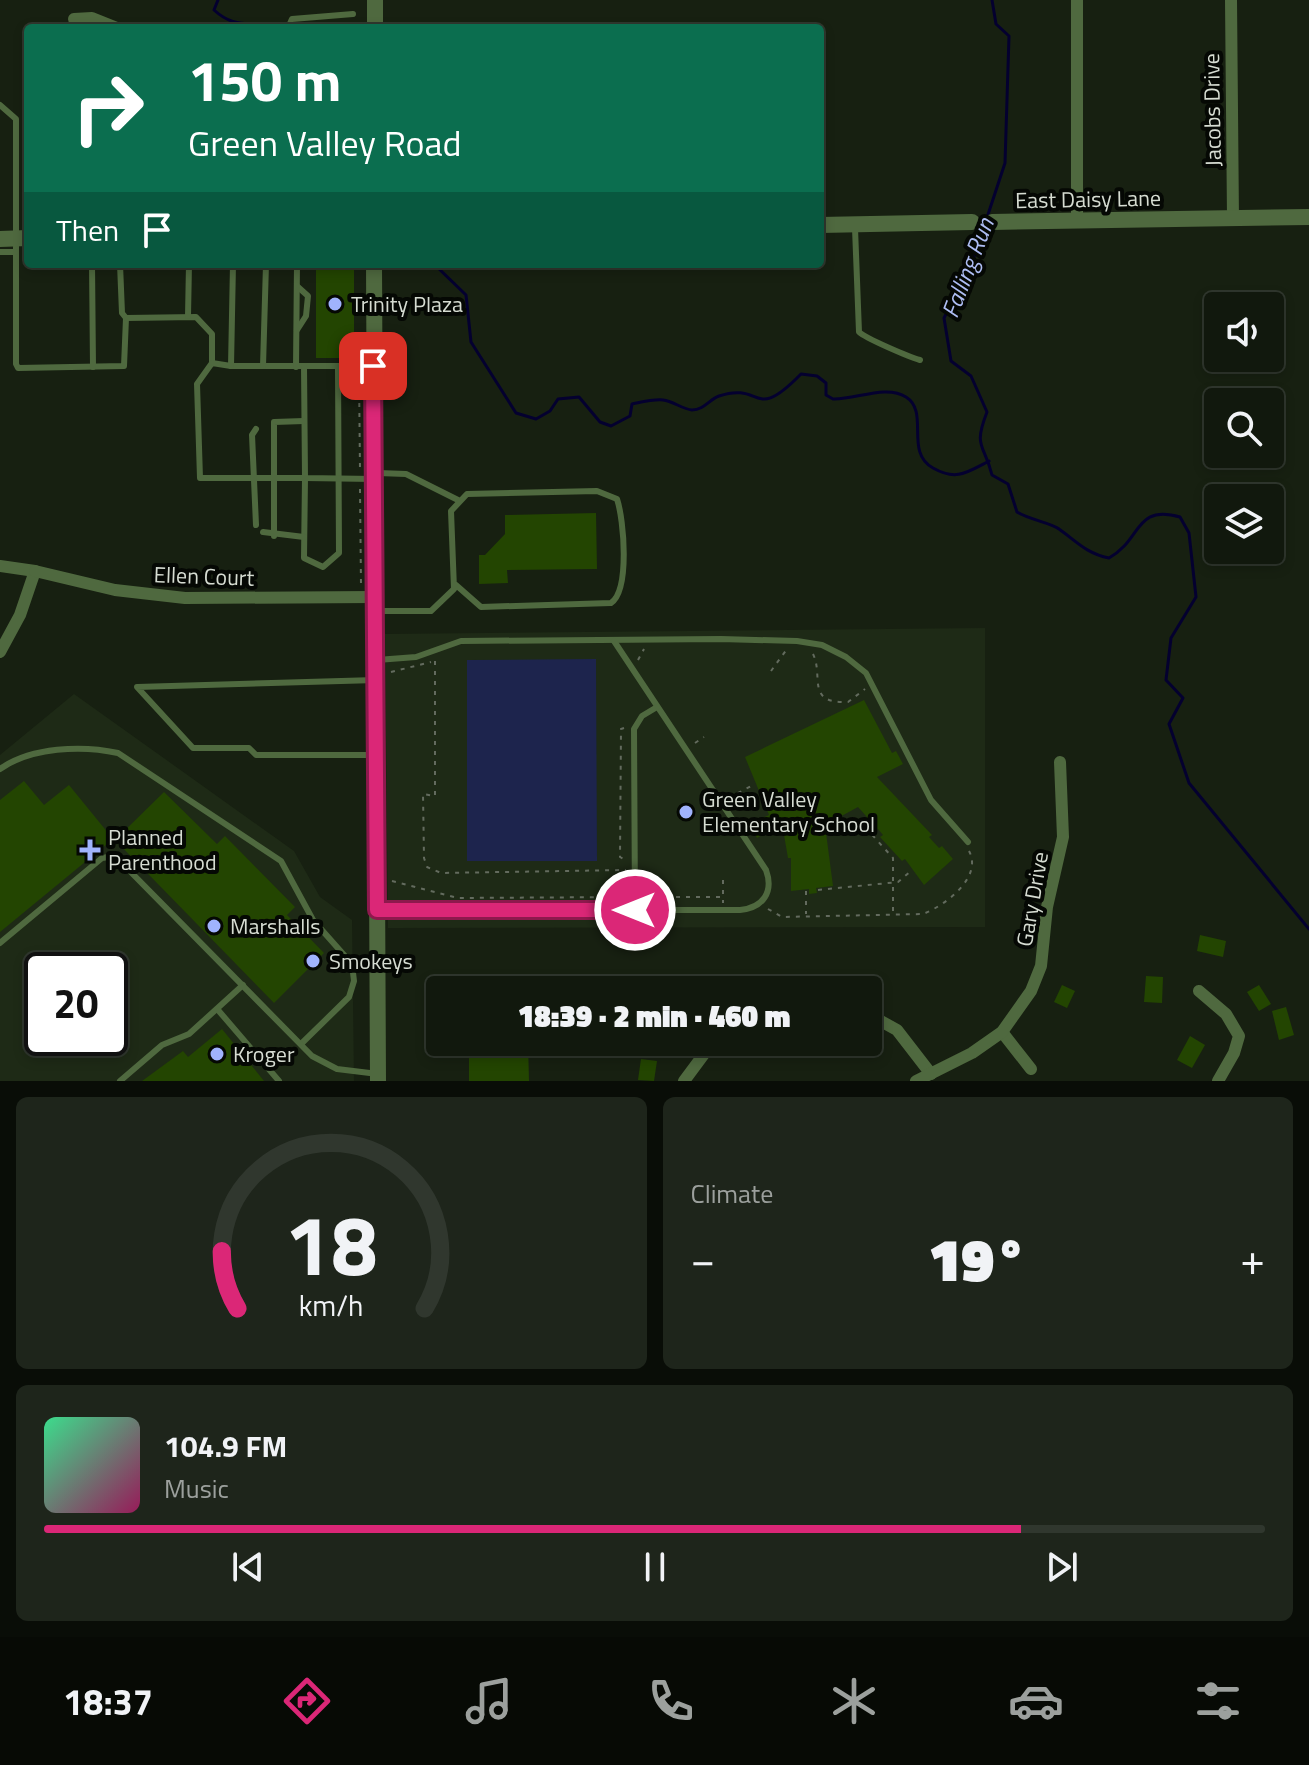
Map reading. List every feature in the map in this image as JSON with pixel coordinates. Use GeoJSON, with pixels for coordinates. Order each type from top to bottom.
{"type":"FeatureCollection","features":[{"type":"Feature","properties":{"kind":"street"},"geometry":{"type":"LineString","coordinates":[[375,0],[375,24]]}},
{"type":"Feature","properties":{"kind":"street"},"geometry":{"type":"LineString","coordinates":[[1077,0],[1077,221]]}},
{"type":"Feature","properties":{"kind":"street","name":"Jacobs Drive"},"geometry":{"type":"LineString","coordinates":[[1231,0],[1233,219]]}},
{"type":"Feature","properties":{"kind":"street"},"geometry":{"type":"LineString","coordinates":[[74,19],[92,18],[107,24]]}},
{"type":"Feature","properties":{"kind":"street","name":"East Daisy Lane"},"geometry":{"type":"LineString","coordinates":[[824,225],[1309,217]]}},
{"type":"Feature","properties":{"kind":"street"},"geometry":{"type":"LineString","coordinates":[[374,268],[366,366],[375,660],[383,676],[376,755],[378,1078]]}},
{"type":"Feature","properties":{"kind":"street","name":"Ellen Court"},"geometry":{"type":"LineString","coordinates":[[0,566],[115,590],[185,598],[374,604]]}},
{"type":"Feature","properties":{"kind":"street"},"geometry":{"type":"LineString","coordinates":[[0,652],[20,615],[35,571]]}},
{"type":"Feature","properties":{"kind":"street","name":"Gary Drive"},"geometry":{"type":"LineString","coordinates":[[916,1081],[1002,1032],[1024,1005],[1041,966],[1047,907],[1063,837],[1060,762]]}},
{"type":"Feature","properties":{"kind":"street"},"geometry":{"type":"LineString","coordinates":[[1199,991],[1226,1014],[1239,1036],[1234,1053],[1218,1081]]}},
{"type":"Feature","properties":{"kind":"street"},"geometry":{"type":"LineString","coordinates":[[882,1022],[897,1030],[931,1074]]}},
{"type":"Feature","properties":{"kind":"street"},"geometry":{"type":"LineString","coordinates":[[1002,1032],[1031,1069]]}},
{"type":"Feature","properties":{"kind":"street"},"geometry":{"type":"LineString","coordinates":[[684,1081],[700,1056]]}},
{"type":"Feature","properties":{"kind":"lane"},"geometry":{"type":"LineString","coordinates":[[290,24],[292,19],[353,14]]}},
{"type":"Feature","properties":{"kind":"lane"},"geometry":{"type":"LineString","coordinates":[[0,105],[16,119],[18,368],[124,366],[126,318],[122,313],[120,268]]}},
{"type":"Feature","properties":{"kind":"lane"},"geometry":{"type":"LineString","coordinates":[[855,224],[859,332],[866,338],[882,341],[920,360]]}},
{"type":"Feature","properties":{"kind":"lane"},"geometry":{"type":"LineString","coordinates":[[0,252],[15,242]]}},
{"type":"Feature","properties":{"kind":"lane"},"geometry":{"type":"LineString","coordinates":[[16,261],[24,261]]}},
{"type":"Feature","properties":{"kind":"lane"},"geometry":{"type":"LineString","coordinates":[[92,268],[93,367]]}},
{"type":"Feature","properties":{"kind":"lane"},"geometry":{"type":"LineString","coordinates":[[188,316],[189,268]]}},
{"type":"Feature","properties":{"kind":"lane"},"geometry":{"type":"LineString","coordinates":[[231,366],[233,268]]}},
{"type":"Feature","properties":{"kind":"lane"},"geometry":{"type":"LineString","coordinates":[[263,366],[266,268]]}},
{"type":"Feature","properties":{"kind":"lane"},"geometry":{"type":"LineString","coordinates":[[297,268],[297,330],[304,421],[304,558],[323,567],[339,553],[338,366]]}},
{"type":"Feature","properties":{"kind":"lane"},"geometry":{"type":"LineString","coordinates":[[297,330],[309,307],[308,296],[298,287]]}},
{"type":"Feature","properties":{"kind":"lane"},"geometry":{"type":"LineString","coordinates":[[126,318],[196,317],[212,334],[212,363],[197,384],[200,478],[340,478],[406,474],[458,500]]}},
{"type":"Feature","properties":{"kind":"lane"},"geometry":{"type":"LineString","coordinates":[[212,363],[231,366],[366,366]]}},
{"type":"Feature","properties":{"kind":"lane"},"geometry":{"type":"LineString","coordinates":[[274,536],[270,422],[304,421]]}},
{"type":"Feature","properties":{"kind":"lane"},"geometry":{"type":"LineString","coordinates":[[256,429],[252,435],[256,525]]}},
{"type":"Feature","properties":{"kind":"lane"},"geometry":{"type":"LineString","coordinates":[[374,604],[431,611],[441,605],[456,585],[451,516],[458,500],[478,492],[607,492],[619,503],[623,576],[618,597],[611,603],[597,606],[481,607],[456,585]]}},
{"type":"Feature","properties":{"kind":"lane"},"geometry":{"type":"LineString","coordinates":[[263,532],[274,536],[304,537]]}},
{"type":"Feature","properties":{"kind":"lane"},"geometry":{"type":"LineString","coordinates":[[375,660],[405,659],[461,641],[797,641],[822,645],[846,657],[870,680],[931,800],[968,846]]}},
{"type":"Feature","properties":{"kind":"lane"},"geometry":{"type":"LineString","coordinates":[[377,910],[723,910],[757,906],[767,895],[768,877],[614,641]]}},
{"type":"Feature","properties":{"kind":"lane"},"geometry":{"type":"LineString","coordinates":[[376,755],[256,755],[249,748],[193,748],[137,687],[383,676]]}},
{"type":"Feature","properties":{"kind":"lane"},"geometry":{"type":"LineString","coordinates":[[635,910],[634,729],[642,716],[657,707]]}},
{"type":"Feature","properties":{"kind":"lane"},"geometry":{"type":"LineString","coordinates":[[0,769],[18,759],[43,752],[90,749],[118,753],[281,861],[308,912],[330,942],[349,960],[355,976],[345,1003],[301,1044]]}},
{"type":"Feature","properties":{"kind":"lane"},"geometry":{"type":"LineString","coordinates":[[0,943],[102,858],[112,855],[301,1044],[328,1065],[378,1078]]}},
{"type":"Feature","properties":{"kind":"lane"},"geometry":{"type":"LineString","coordinates":[[120,1081],[162,1045],[189,1034],[243,985]]}},
{"type":"Feature","properties":{"kind":"lane"},"geometry":{"type":"LineString","coordinates":[[218,1010],[279,1081]]}},
{"type":"Feature","properties":{"kind":"lane"},"geometry":{"type":"LineString","coordinates":[[343,1081],[346,1070]]}},
{"type":"Feature","properties":{"kind":"path"},"geometry":{"type":"LineString","coordinates":[[359,344],[366,366],[369,477],[361,585]]}},
{"type":"Feature","properties":{"kind":"path"},"geometry":{"type":"LineString","coordinates":[[640,666],[639,654],[650,648]]}},
{"type":"Feature","properties":{"kind":"path"},"geometry":{"type":"LineString","coordinates":[[775,648],[796,648]]}},
{"type":"Feature","properties":{"kind":"path"},"geometry":{"type":"LineString","coordinates":[[771,671],[788,648]]}},
{"type":"Feature","properties":{"kind":"path"},"geometry":{"type":"LineString","coordinates":[[807,650],[815,657],[816,685],[826,698],[848,702],[865,688]]}},
{"type":"Feature","properties":{"kind":"path"},"geometry":{"type":"LineString","coordinates":[[383,676],[435,660],[435,796],[423,794],[424,858],[429,869],[438,873],[626,872],[625,860],[620,857],[621,729],[627,723]]}},
{"type":"Feature","properties":{"kind":"path"},"geometry":{"type":"LineString","coordinates":[[687,736],[698,753]]}},
{"type":"Feature","properties":{"kind":"path"},"geometry":{"type":"LineString","coordinates":[[693,745],[704,737]]}},
{"type":"Feature","properties":{"kind":"path"},"geometry":{"type":"LineString","coordinates":[[735,807],[728,798],[753,785]]}},
{"type":"Feature","properties":{"kind":"path"},"geometry":{"type":"LineString","coordinates":[[840,821],[857,818],[891,855],[893,916]]}},
{"type":"Feature","properties":{"kind":"path"},"geometry":{"type":"LineString","coordinates":[[768,908],[780,916],[920,914],[940,905],[972,873],[973,860],[968,846]]}},
{"type":"Feature","properties":{"kind":"path"},"geometry":{"type":"LineString","coordinates":[[818,890],[894,882],[912,870]]}},
{"type":"Feature","properties":{"kind":"path"},"geometry":{"type":"LineString","coordinates":[[723,880],[723,910]]}},
{"type":"Feature","properties":{"kind":"path"},"geometry":{"type":"LineString","coordinates":[[391,881],[458,898],[723,897]]}},
{"type":"Feature","properties":{"kind":"path"},"geometry":{"type":"LineString","coordinates":[[806,891],[806,917]]}},
{"type":"Feature","properties":{"kind":"path"},"geometry":{"type":"LineString","coordinates":[[762,912],[772,903]]}},
{"type":"Feature","properties":{"kind":"shaded area","name":"Green Valley Elementary School"},"geometry":{"type":"Polygon","coordinates":[[[985,628],[985,927],[388,928],[385,634],[985,628]]]}},
{"type":"Feature","properties":{"kind":"shaded area"},"geometry":{"type":"Polygon","coordinates":[[[596,659],[597,861],[467,861],[467,660],[596,659]]]}},
{"type":"Feature","properties":{"kind":"shaded area"},"geometry":{"type":"Polygon","coordinates":[[[74,694],[294,851],[320,897],[352,920],[354,1081],[0,1081],[0,755],[74,694]]]}},
{"type":"Feature","properties":{"kind":"building","name":"Trinity Plaza"},"geometry":{"type":"Polygon","coordinates":[[[316,268],[354,268],[354,358],[316,358],[316,268]]]}},
{"type":"Feature","properties":{"kind":"building"},"geometry":{"type":"Polygon","coordinates":[[[596,513],[597,569],[507,570],[508,583],[479,584],[479,555],[485,555],[505,534],[505,515],[596,513]]]}},
{"type":"Feature","properties":{"kind":"building"},"geometry":{"type":"Polygon","coordinates":[[[864,700],[892,753],[896,751],[903,764],[877,777],[932,835],[929,837],[939,848],[942,846],[953,859],[924,885],[905,859],[902,861],[880,837],[883,835],[878,829],[876,831],[865,820],[867,817],[858,807],[825,825],[833,886],[816,888],[817,893],[809,894],[809,889],[791,891],[791,858],[788,858],[784,835],[788,835],[787,821],[757,838],[750,824],[769,815],[745,757],[864,700]]]}},
{"type":"Feature","properties":{"kind":"building"},"geometry":{"type":"Polygon","coordinates":[[[24,781],[44,805],[69,785],[113,839],[0,932],[0,800],[24,781]]]}},
{"type":"Feature","properties":{"kind":"building"},"geometry":{"type":"Polygon","coordinates":[[[164,792],[217,844],[225,836],[295,907],[287,915],[324,953],[274,1003],[115,840],[164,792]]]}},
{"type":"Feature","properties":{"kind":"building"},"geometry":{"type":"Polygon","coordinates":[[[1200,935],[1226,941],[1223,957],[1197,951],[1200,935]]]}},
{"type":"Feature","properties":{"kind":"building"},"geometry":{"type":"Polygon","coordinates":[[[1146,976],[1163,977],[1162,1003],[1144,1002],[1146,976]]]}},
{"type":"Feature","properties":{"kind":"building"},"geometry":{"type":"Polygon","coordinates":[[[1062,985],[1075,991],[1067,1008],[1054,1002],[1062,985]]]}},
{"type":"Feature","properties":{"kind":"building"},"geometry":{"type":"Polygon","coordinates":[[[1259,985],[1271,1004],[1259,1011],[1247,992],[1259,985]]]}},
{"type":"Feature","properties":{"kind":"building"},"geometry":{"type":"Polygon","coordinates":[[[1286,1007],[1294,1035],[1279,1040],[1272,1011],[1286,1007]]]}},
{"type":"Feature","properties":{"kind":"building","name":"Kroger"},"geometry":{"type":"Polygon","coordinates":[[[222,1029],[264,1081],[142,1081],[183,1051],[188,1057],[222,1029]]]}},
{"type":"Feature","properties":{"kind":"building"},"geometry":{"type":"Polygon","coordinates":[[[1190,1036],[1205,1045],[1192,1068],[1177,1060],[1190,1036]]]}},
{"type":"Feature","properties":{"kind":"building"},"geometry":{"type":"Polygon","coordinates":[[[469,1056],[528,1056],[529,1081],[469,1081],[469,1056]]]}},
{"type":"Feature","properties":{"kind":"building"},"geometry":{"type":"Polygon","coordinates":[[[641,1059],[657,1061],[654,1081],[638,1080],[641,1059]]]}},
{"type":"Feature","properties":{"kind":"waterway"},"geometry":{"type":"LineString","coordinates":[[218,0],[214,10],[229,20],[250,24]]}},
{"type":"Feature","properties":{"kind":"waterway","name":"Falling Run"},"geometry":{"type":"LineString","coordinates":[[992,0],[996,24],[1009,36],[1005,163],[971,266],[944,318],[951,361],[971,376],[987,412],[981,445],[992,475],[1008,484],[1017,512],[1056,527],[1088,550],[1109,558],[1120,551],[1140,526],[1154,515],[1180,517],[1189,533],[1196,597],[1171,638],[1166,680],[1183,698],[1169,724],[1189,783],[1309,929]]}},
{"type":"Feature","properties":{"kind":"waterway"},"geometry":{"type":"LineString","coordinates":[[438,268],[466,295],[471,342],[516,413],[536,419],[550,411],[558,399],[579,397],[600,422],[611,426],[630,416],[632,404],[663,400],[692,410],[719,396],[733,393],[765,399],[785,389],[801,374],[817,376],[826,383],[826,395],[833,399],[880,392],[898,393],[906,397],[916,412],[918,442],[924,461],[941,472],[961,474],[989,461]]}},
{"type":"Feature","properties":{"kind":"place","name":"Trinity Plaza"},"geometry":{"type":"Point","coordinates":[335,304]}},
{"type":"Feature","properties":{"kind":"place","name":"Green Valley Elementary School"},"geometry":{"type":"Point","coordinates":[686,812]}},
{"type":"Feature","properties":{"kind":"place","name":"Planned Parenthood"},"geometry":{"type":"Point","coordinates":[90,850]}},
{"type":"Feature","properties":{"kind":"place","name":"Marshalls"},"geometry":{"type":"Point","coordinates":[214,926]}},
{"type":"Feature","properties":{"kind":"place","name":"Smokeys"},"geometry":{"type":"Point","coordinates":[313,961]}},
{"type":"Feature","properties":{"kind":"place","name":"Kroger"},"geometry":{"type":"Point","coordinates":[217,1054]}},
{"type":"Feature","properties":{"kind":"route"},"geometry":{"type":"LineString","coordinates":[[373,366],[377,910],[635,910]]}}]}
